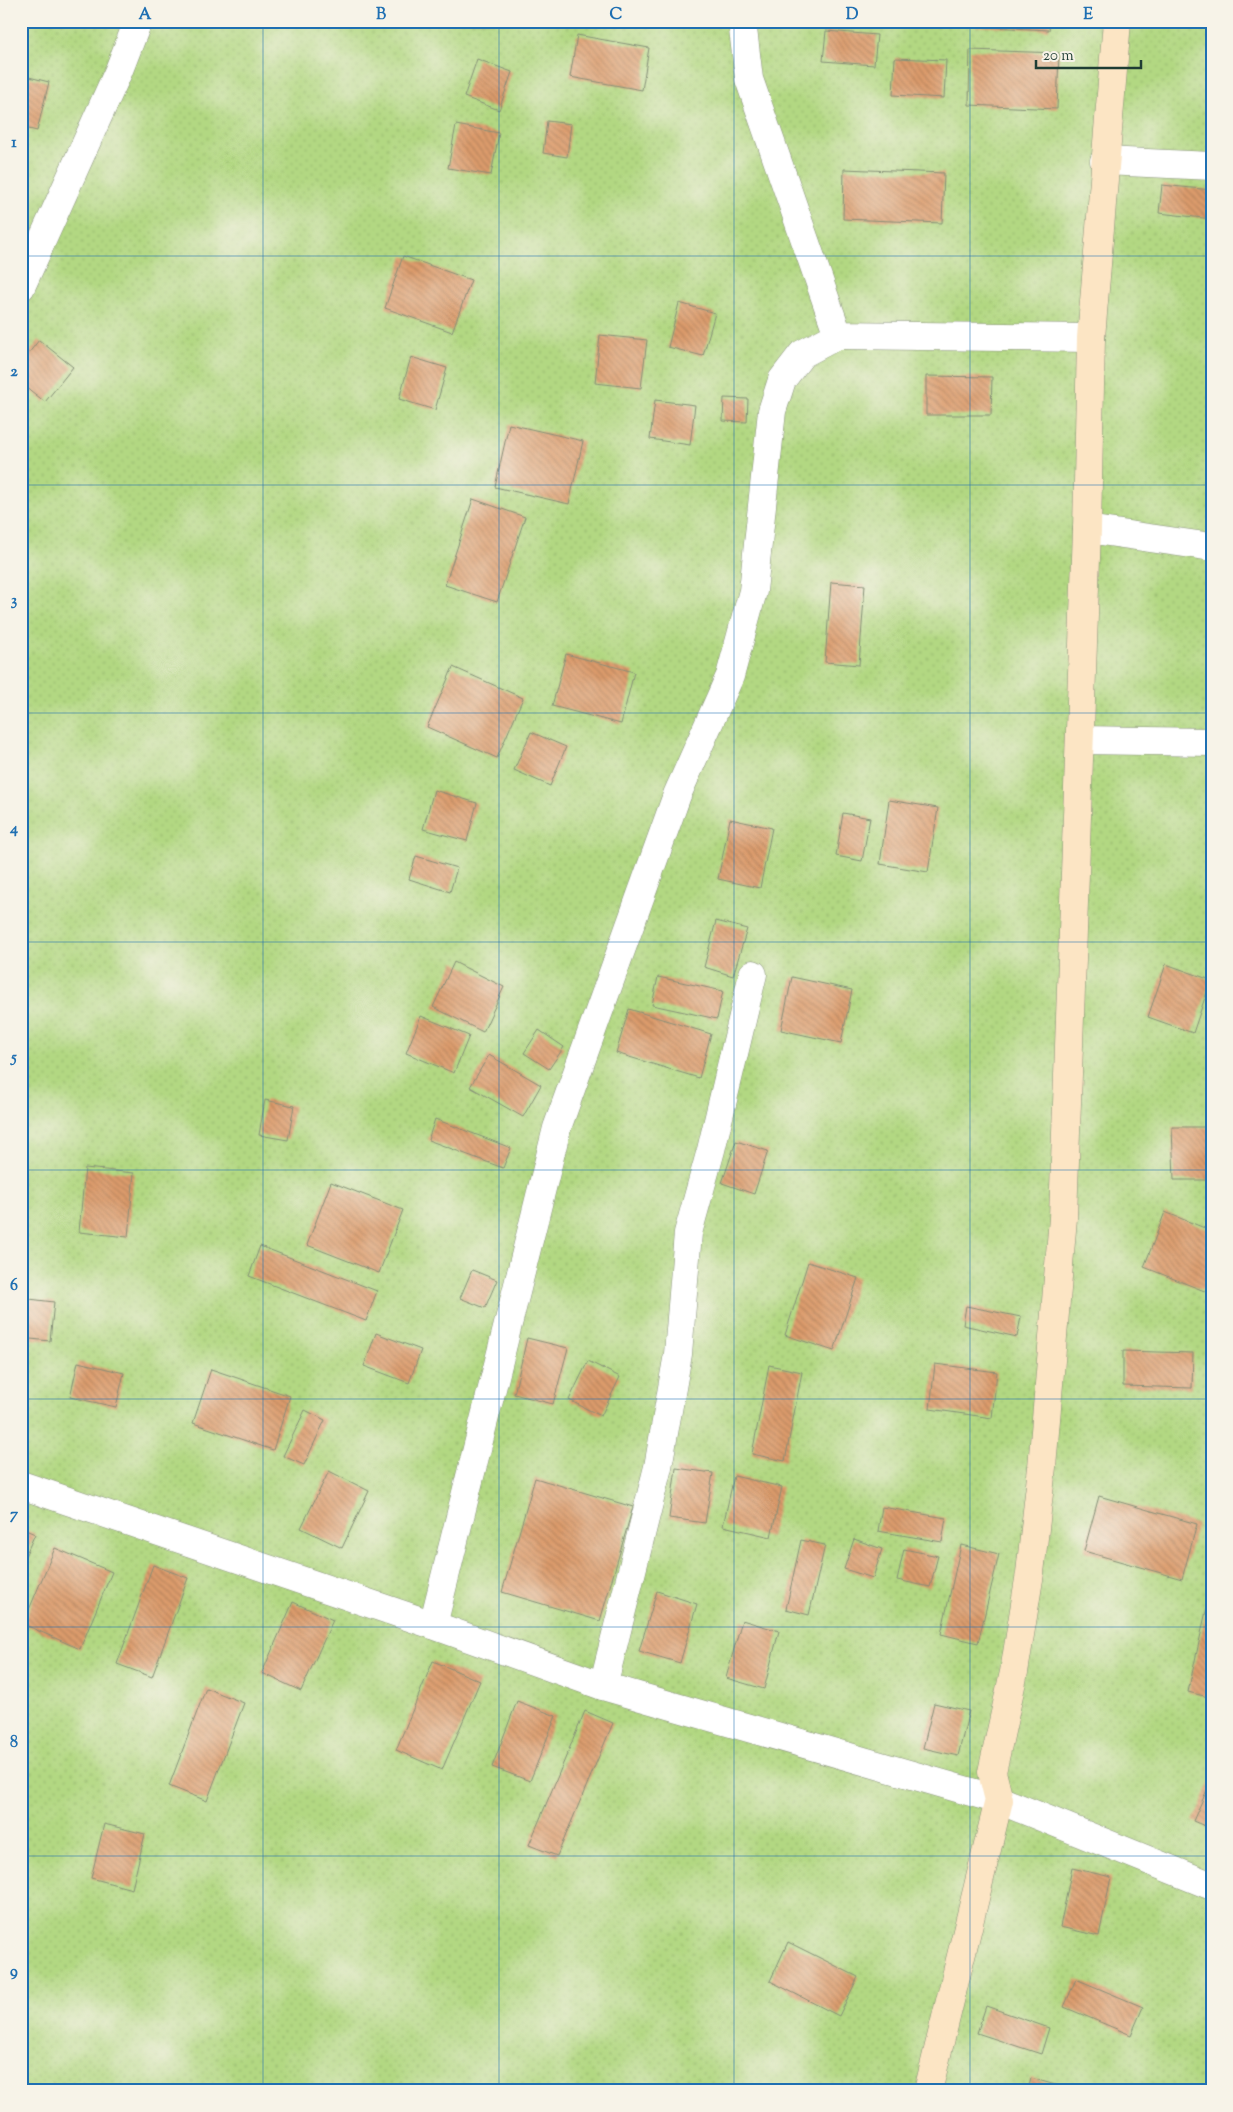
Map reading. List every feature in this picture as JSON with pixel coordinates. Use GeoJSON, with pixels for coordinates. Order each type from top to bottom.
{"type":"FeatureCollection","features":[{"type":"Feature","properties":{"kind":"main road"},"geometry":{"type":"LineString","coordinates":[[928,2091],[999,1800],[992,1772],[1014,1672],[1030,1573],[1042,1467],[1063,1218],[1087,529],[1091,338],[1116,21]]}},
{"type":"Feature","properties":{"kind":"street"},"geometry":{"type":"LineString","coordinates":[[21,287],[119,70],[138,21]]}},
{"type":"Feature","properties":{"kind":"street"},"geometry":{"type":"LineString","coordinates":[[742,21],[749,79],[838,335]]}},
{"type":"Feature","properties":{"kind":"street"},"geometry":{"type":"LineString","coordinates":[[1104,161],[1212,166]]}},
{"type":"Feature","properties":{"kind":"street"},"geometry":{"type":"LineString","coordinates":[[433,1625],[557,1128],[677,795],[730,676],[753,590],[772,411],[782,380],[802,354],[838,335],[1091,338]]}},
{"type":"Feature","properties":{"kind":"street"},"geometry":{"type":"LineString","coordinates":[[1087,529],[1212,548]]}},
{"type":"Feature","properties":{"kind":"street"},"geometry":{"type":"LineString","coordinates":[[1080,740],[1212,742]]}},
{"type":"Feature","properties":{"kind":"street"},"geometry":{"type":"LineString","coordinates":[[603,1686],[658,1467],[678,1354],[688,1233],[711,1150],[753,974]]}},
{"type":"Feature","properties":{"kind":"street"},"geometry":{"type":"LineString","coordinates":[[21,1485],[433,1625],[603,1686],[999,1800],[1212,1886]]}},
{"type":"Feature","properties":{"kind":"green space"},"geometry":{"type":"Polygon","coordinates":[[[21,21],[1212,21],[1212,2091],[21,2091],[21,21]]]}},
{"type":"Feature","properties":{"kind":"building"},"geometry":{"type":"Polygon","coordinates":[[[921,21],[952,21],[952,24],[921,23],[921,21]]]}},
{"type":"Feature","properties":{"kind":"building"},"geometry":{"type":"Polygon","coordinates":[[[974,21],[1050,21],[1049,30],[974,26],[974,21]]]}},
{"type":"Feature","properties":{"kind":"building"},"geometry":{"type":"Polygon","coordinates":[[[826,31],[877,35],[874,65],[823,61],[826,31]]]}},
{"type":"Feature","properties":{"kind":"building"},"geometry":{"type":"Polygon","coordinates":[[[577,35],[649,48],[642,90],[570,77],[577,35]]]}},
{"type":"Feature","properties":{"kind":"building"},"geometry":{"type":"Polygon","coordinates":[[[970,50],[1059,53],[1057,109],[969,105],[970,50]]]}},
{"type":"Feature","properties":{"kind":"building"},"geometry":{"type":"Polygon","coordinates":[[[895,58],[946,60],[944,98],[893,95],[895,58]]]}},
{"type":"Feature","properties":{"kind":"building"},"geometry":{"type":"Polygon","coordinates":[[[477,59],[512,72],[499,110],[464,97],[477,59]]]}},
{"type":"Feature","properties":{"kind":"building"},"geometry":{"type":"Polygon","coordinates":[[[21,75],[49,82],[37,131],[21,127],[21,75]]]}},
{"type":"Feature","properties":{"kind":"building"},"geometry":{"type":"Polygon","coordinates":[[[547,121],[571,124],[567,157],[543,153],[547,121]]]}},
{"type":"Feature","properties":{"kind":"building"},"geometry":{"type":"Polygon","coordinates":[[[456,125],[499,133],[491,175],[448,168],[456,125]]]}},
{"type":"Feature","properties":{"kind":"building"},"geometry":{"type":"Polygon","coordinates":[[[844,169],[944,173],[942,223],[843,219],[844,169]]]}},
{"type":"Feature","properties":{"kind":"building"},"geometry":{"type":"Polygon","coordinates":[[[1162,185],[1212,190],[1212,219],[1159,213],[1162,185]]]}},
{"type":"Feature","properties":{"kind":"building"},"geometry":{"type":"Polygon","coordinates":[[[403,256],[471,280],[452,332],[385,308],[403,256]]]}},
{"type":"Feature","properties":{"kind":"building"},"geometry":{"type":"Polygon","coordinates":[[[679,303],[715,313],[703,356],[668,347],[679,303]]]}},
{"type":"Feature","properties":{"kind":"building"},"geometry":{"type":"Polygon","coordinates":[[[600,335],[647,340],[641,388],[595,383],[600,335]]]}},
{"type":"Feature","properties":{"kind":"building"},"geometry":{"type":"Polygon","coordinates":[[[39,340],[73,367],[45,402],[21,383],[21,363],[39,340]]]}},
{"type":"Feature","properties":{"kind":"building"},"geometry":{"type":"Polygon","coordinates":[[[411,357],[447,368],[435,410],[399,399],[411,357]]]}},
{"type":"Feature","properties":{"kind":"building"},"geometry":{"type":"Polygon","coordinates":[[[926,376],[992,377],[991,415],[926,415],[926,376]]]}},
{"type":"Feature","properties":{"kind":"building"},"geometry":{"type":"Polygon","coordinates":[[[724,398],[748,399],[747,422],[723,421],[724,398]]]}},
{"type":"Feature","properties":{"kind":"building"},"geometry":{"type":"Polygon","coordinates":[[[655,400],[695,405],[690,445],[650,439],[655,400]]]}},
{"type":"Feature","properties":{"kind":"building"},"geometry":{"type":"Polygon","coordinates":[[[509,424],[583,441],[569,504],[495,487],[509,424]]]}},
{"type":"Feature","properties":{"kind":"building"},"geometry":{"type":"Polygon","coordinates":[[[473,499],[525,517],[497,602],[445,585],[473,499]]]}},
{"type":"Feature","properties":{"kind":"building"},"geometry":{"type":"Polygon","coordinates":[[[831,582],[865,585],[859,665],[825,662],[831,582]]]}},
{"type":"Feature","properties":{"kind":"building"},"geometry":{"type":"Polygon","coordinates":[[[566,654],[634,672],[621,724],[552,706],[566,654]]]}},
{"type":"Feature","properties":{"kind":"building"},"geometry":{"type":"Polygon","coordinates":[[[453,667],[523,698],[497,758],[427,727],[453,667]]]}},
{"type":"Feature","properties":{"kind":"building"},"geometry":{"type":"Polygon","coordinates":[[[531,732],[566,747],[550,786],[514,770],[531,732]]]}},
{"type":"Feature","properties":{"kind":"building"},"geometry":{"type":"Polygon","coordinates":[[[434,790],[477,803],[467,841],[423,829],[434,790]]]}},
{"type":"Feature","properties":{"kind":"building"},"geometry":{"type":"Polygon","coordinates":[[[889,800],[938,808],[928,872],[880,864],[889,800]]]}},
{"type":"Feature","properties":{"kind":"building"},"geometry":{"type":"Polygon","coordinates":[[[843,813],[870,818],[862,861],[836,856],[843,813]]]}},
{"type":"Feature","properties":{"kind":"building"},"geometry":{"type":"Polygon","coordinates":[[[730,819],[772,828],[760,888],[718,879],[730,819]]]}},
{"type":"Feature","properties":{"kind":"building"},"geometry":{"type":"Polygon","coordinates":[[[416,856],[457,868],[450,892],[409,879],[416,856]]]}},
{"type":"Feature","properties":{"kind":"building"},"geometry":{"type":"Polygon","coordinates":[[[716,921],[747,929],[733,976],[704,967],[716,921]]]}},
{"type":"Feature","properties":{"kind":"building"},"geometry":{"type":"Polygon","coordinates":[[[454,962],[504,987],[483,1032],[433,1007],[454,962]]]}},
{"type":"Feature","properties":{"kind":"building"},"geometry":{"type":"Polygon","coordinates":[[[1166,964],[1211,980],[1193,1033],[1148,1017],[1166,964]]]}},
{"type":"Feature","properties":{"kind":"building"},"geometry":{"type":"Polygon","coordinates":[[[658,977],[723,991],[717,1019],[652,1005],[658,977]]]}},
{"type":"Feature","properties":{"kind":"building"},"geometry":{"type":"Polygon","coordinates":[[[792,977],[852,990],[841,1043],[781,1030],[792,977]]]}},
{"type":"Feature","properties":{"kind":"building"},"geometry":{"type":"Polygon","coordinates":[[[629,1009],[711,1034],[699,1078],[616,1053],[629,1009]]]}},
{"type":"Feature","properties":{"kind":"building"},"geometry":{"type":"Polygon","coordinates":[[[421,1016],[469,1036],[454,1073],[406,1053],[421,1016]]]}},
{"type":"Feature","properties":{"kind":"building"},"geometry":{"type":"Polygon","coordinates":[[[539,1030],[564,1047],[549,1069],[524,1053],[539,1030]]]}},
{"type":"Feature","properties":{"kind":"building"},"geometry":{"type":"Polygon","coordinates":[[[489,1055],[541,1085],[523,1117],[470,1087],[489,1055]]]}},
{"type":"Feature","properties":{"kind":"building"},"geometry":{"type":"Polygon","coordinates":[[[265,1100],[294,1106],[288,1140],[259,1135],[265,1100]]]}},
{"type":"Feature","properties":{"kind":"building"},"geometry":{"type":"Polygon","coordinates":[[[435,1119],[511,1148],[503,1168],[428,1140],[435,1119]]]}},
{"type":"Feature","properties":{"kind":"building"},"geometry":{"type":"Polygon","coordinates":[[[1172,1127],[1212,1127],[1212,1180],[1174,1180],[1172,1127]]]}},
{"type":"Feature","properties":{"kind":"building"},"geometry":{"type":"Polygon","coordinates":[[[736,1141],[768,1151],[754,1194],[722,1183],[736,1141]]]}},
{"type":"Feature","properties":{"kind":"building"},"geometry":{"type":"Polygon","coordinates":[[[85,1168],[134,1173],[128,1237],[79,1232],[85,1168]]]}},
{"type":"Feature","properties":{"kind":"building"},"geometry":{"type":"Polygon","coordinates":[[[331,1182],[403,1210],[379,1273],[307,1245],[331,1182]]]}},
{"type":"Feature","properties":{"kind":"building"},"geometry":{"type":"Polygon","coordinates":[[[1165,1212],[1212,1231],[1212,1294],[1144,1267],[1165,1212]]]}},
{"type":"Feature","properties":{"kind":"building"},"geometry":{"type":"Polygon","coordinates":[[[260,1246],[377,1291],[366,1321],[249,1276],[260,1246]]]}},
{"type":"Feature","properties":{"kind":"building"},"geometry":{"type":"Polygon","coordinates":[[[808,1262],[858,1278],[834,1351],[785,1335],[808,1262]]]}},
{"type":"Feature","properties":{"kind":"building"},"geometry":{"type":"Polygon","coordinates":[[[472,1270],[497,1280],[485,1308],[460,1298],[472,1270]]]}},
{"type":"Feature","properties":{"kind":"building"},"geometry":{"type":"Polygon","coordinates":[[[21,1298],[54,1302],[50,1341],[21,1338],[21,1298]]]}},
{"type":"Feature","properties":{"kind":"building"},"geometry":{"type":"Polygon","coordinates":[[[966,1306],[1021,1317],[1017,1337],[963,1325],[966,1306]]]}},
{"type":"Feature","properties":{"kind":"building"},"geometry":{"type":"Polygon","coordinates":[[[376,1333],[421,1350],[409,1383],[364,1366],[376,1333]]]}},
{"type":"Feature","properties":{"kind":"building"},"geometry":{"type":"Polygon","coordinates":[[[527,1338],[568,1348],[553,1404],[514,1394],[527,1338]]]}},
{"type":"Feature","properties":{"kind":"building"},"geometry":{"type":"Polygon","coordinates":[[[1123,1351],[1193,1353],[1192,1388],[1123,1386],[1123,1351]]]}},
{"type":"Feature","properties":{"kind":"building"},"geometry":{"type":"Polygon","coordinates":[[[588,1361],[620,1377],[601,1416],[569,1400],[588,1361]]]}},
{"type":"Feature","properties":{"kind":"building"},"geometry":{"type":"Polygon","coordinates":[[[78,1362],[124,1373],[116,1407],[70,1397],[78,1362]]]}},
{"type":"Feature","properties":{"kind":"building"},"geometry":{"type":"Polygon","coordinates":[[[935,1364],[997,1372],[992,1418],[930,1409],[935,1364]]]}},
{"type":"Feature","properties":{"kind":"building"},"geometry":{"type":"Polygon","coordinates":[[[769,1365],[802,1372],[785,1461],[752,1454],[769,1365]]]}},
{"type":"Feature","properties":{"kind":"building"},"geometry":{"type":"Polygon","coordinates":[[[211,1369],[290,1396],[273,1450],[193,1423],[211,1369]]]}},
{"type":"Feature","properties":{"kind":"building"},"geometry":{"type":"Polygon","coordinates":[[[305,1410],[325,1420],[304,1465],[283,1456],[305,1410]]]}},
{"type":"Feature","properties":{"kind":"building"},"geometry":{"type":"Polygon","coordinates":[[[676,1468],[713,1473],[705,1523],[669,1518],[676,1468]]]}},
{"type":"Feature","properties":{"kind":"building"},"geometry":{"type":"Polygon","coordinates":[[[329,1471],[369,1491],[342,1548],[301,1528],[329,1471]]]}},
{"type":"Feature","properties":{"kind":"building"},"geometry":{"type":"Polygon","coordinates":[[[734,1476],[782,1487],[771,1537],[723,1526],[734,1476]]]}},
{"type":"Feature","properties":{"kind":"building"},"geometry":{"type":"Polygon","coordinates":[[[535,1478],[633,1507],[600,1621],[502,1592],[535,1478]]]}},
{"type":"Feature","properties":{"kind":"building"},"geometry":{"type":"Polygon","coordinates":[[[1099,1496],[1197,1524],[1182,1579],[1084,1551],[1099,1496]]]}},
{"type":"Feature","properties":{"kind":"building"},"geometry":{"type":"Polygon","coordinates":[[[882,1507],[946,1518],[942,1542],[878,1531],[882,1507]]]}},
{"type":"Feature","properties":{"kind":"building"},"geometry":{"type":"Polygon","coordinates":[[[21,1528],[35,1534],[21,1565],[21,1528]]]}},
{"type":"Feature","properties":{"kind":"building"},"geometry":{"type":"Polygon","coordinates":[[[854,1539],[882,1549],[873,1578],[844,1569],[854,1539]]]}},
{"type":"Feature","properties":{"kind":"building"},"geometry":{"type":"Polygon","coordinates":[[[801,1540],[825,1545],[809,1615],[786,1609],[801,1540]]]}},
{"type":"Feature","properties":{"kind":"building"},"geometry":{"type":"Polygon","coordinates":[[[961,1545],[999,1554],[978,1643],[941,1634],[961,1545]]]}},
{"type":"Feature","properties":{"kind":"building"},"geometry":{"type":"Polygon","coordinates":[[[55,1548],[112,1572],[80,1649],[23,1624],[55,1548]]]}},
{"type":"Feature","properties":{"kind":"building"},"geometry":{"type":"Polygon","coordinates":[[[904,1549],[938,1556],[930,1587],[897,1580],[904,1549]]]}},
{"type":"Feature","properties":{"kind":"building"},"geometry":{"type":"Polygon","coordinates":[[[153,1565],[188,1578],[152,1677],[117,1664],[153,1565]]]}},
{"type":"Feature","properties":{"kind":"building"},"geometry":{"type":"Polygon","coordinates":[[[657,1591],[697,1604],[680,1663],[639,1651],[657,1591]]]}},
{"type":"Feature","properties":{"kind":"building"},"geometry":{"type":"Polygon","coordinates":[[[1210,1593],[1212,1593],[1212,1698],[1188,1692],[1210,1593]]]}},
{"type":"Feature","properties":{"kind":"building"},"geometry":{"type":"Polygon","coordinates":[[[293,1602],[333,1620],[301,1691],[262,1673],[293,1602]]]}},
{"type":"Feature","properties":{"kind":"building"},"geometry":{"type":"Polygon","coordinates":[[[742,1620],[779,1631],[764,1689],[726,1678],[742,1620]]]}},
{"type":"Feature","properties":{"kind":"building"},"geometry":{"type":"Polygon","coordinates":[[[433,1661],[480,1681],[442,1770],[396,1750],[433,1661]]]}},
{"type":"Feature","properties":{"kind":"building"},"geometry":{"type":"Polygon","coordinates":[[[206,1688],[244,1703],[207,1801],[169,1786],[206,1688]]]}},
{"type":"Feature","properties":{"kind":"building"},"geometry":{"type":"Polygon","coordinates":[[[517,1701],[556,1716],[530,1781],[492,1767],[517,1701]]]}},
{"type":"Feature","properties":{"kind":"building"},"geometry":{"type":"Polygon","coordinates":[[[934,1703],[969,1711],[958,1756],[923,1748],[934,1703]]]}},
{"type":"Feature","properties":{"kind":"building"},"geometry":{"type":"Polygon","coordinates":[[[585,1711],[613,1723],[557,1856],[529,1845],[585,1711]]]}},
{"type":"Feature","properties":{"kind":"building"},"geometry":{"type":"Polygon","coordinates":[[[1212,1779],[1212,1829],[1193,1821],[1212,1779]]]}},
{"type":"Feature","properties":{"kind":"building"},"geometry":{"type":"Polygon","coordinates":[[[104,1824],[145,1834],[132,1889],[91,1878],[104,1824]]]}},
{"type":"Feature","properties":{"kind":"building"},"geometry":{"type":"Polygon","coordinates":[[[1072,1868],[1111,1877],[1099,1936],[1060,1927],[1072,1868]]]}},
{"type":"Feature","properties":{"kind":"building"},"geometry":{"type":"Polygon","coordinates":[[[788,1942],[858,1977],[839,2016],[770,1981],[788,1942]]]}},
{"type":"Feature","properties":{"kind":"building"},"geometry":{"type":"Polygon","coordinates":[[[1076,1979],[1143,2007],[1131,2035],[1064,2007],[1076,1979]]]}},
{"type":"Feature","properties":{"kind":"building"},"geometry":{"type":"Polygon","coordinates":[[[986,2006],[1049,2028],[1041,2054],[977,2033],[986,2006]]]}},
{"type":"Feature","properties":{"kind":"building"},"geometry":{"type":"Polygon","coordinates":[[[1031,2078],[1059,2086],[1058,2091],[1028,2091],[1031,2078]]]}}]}
